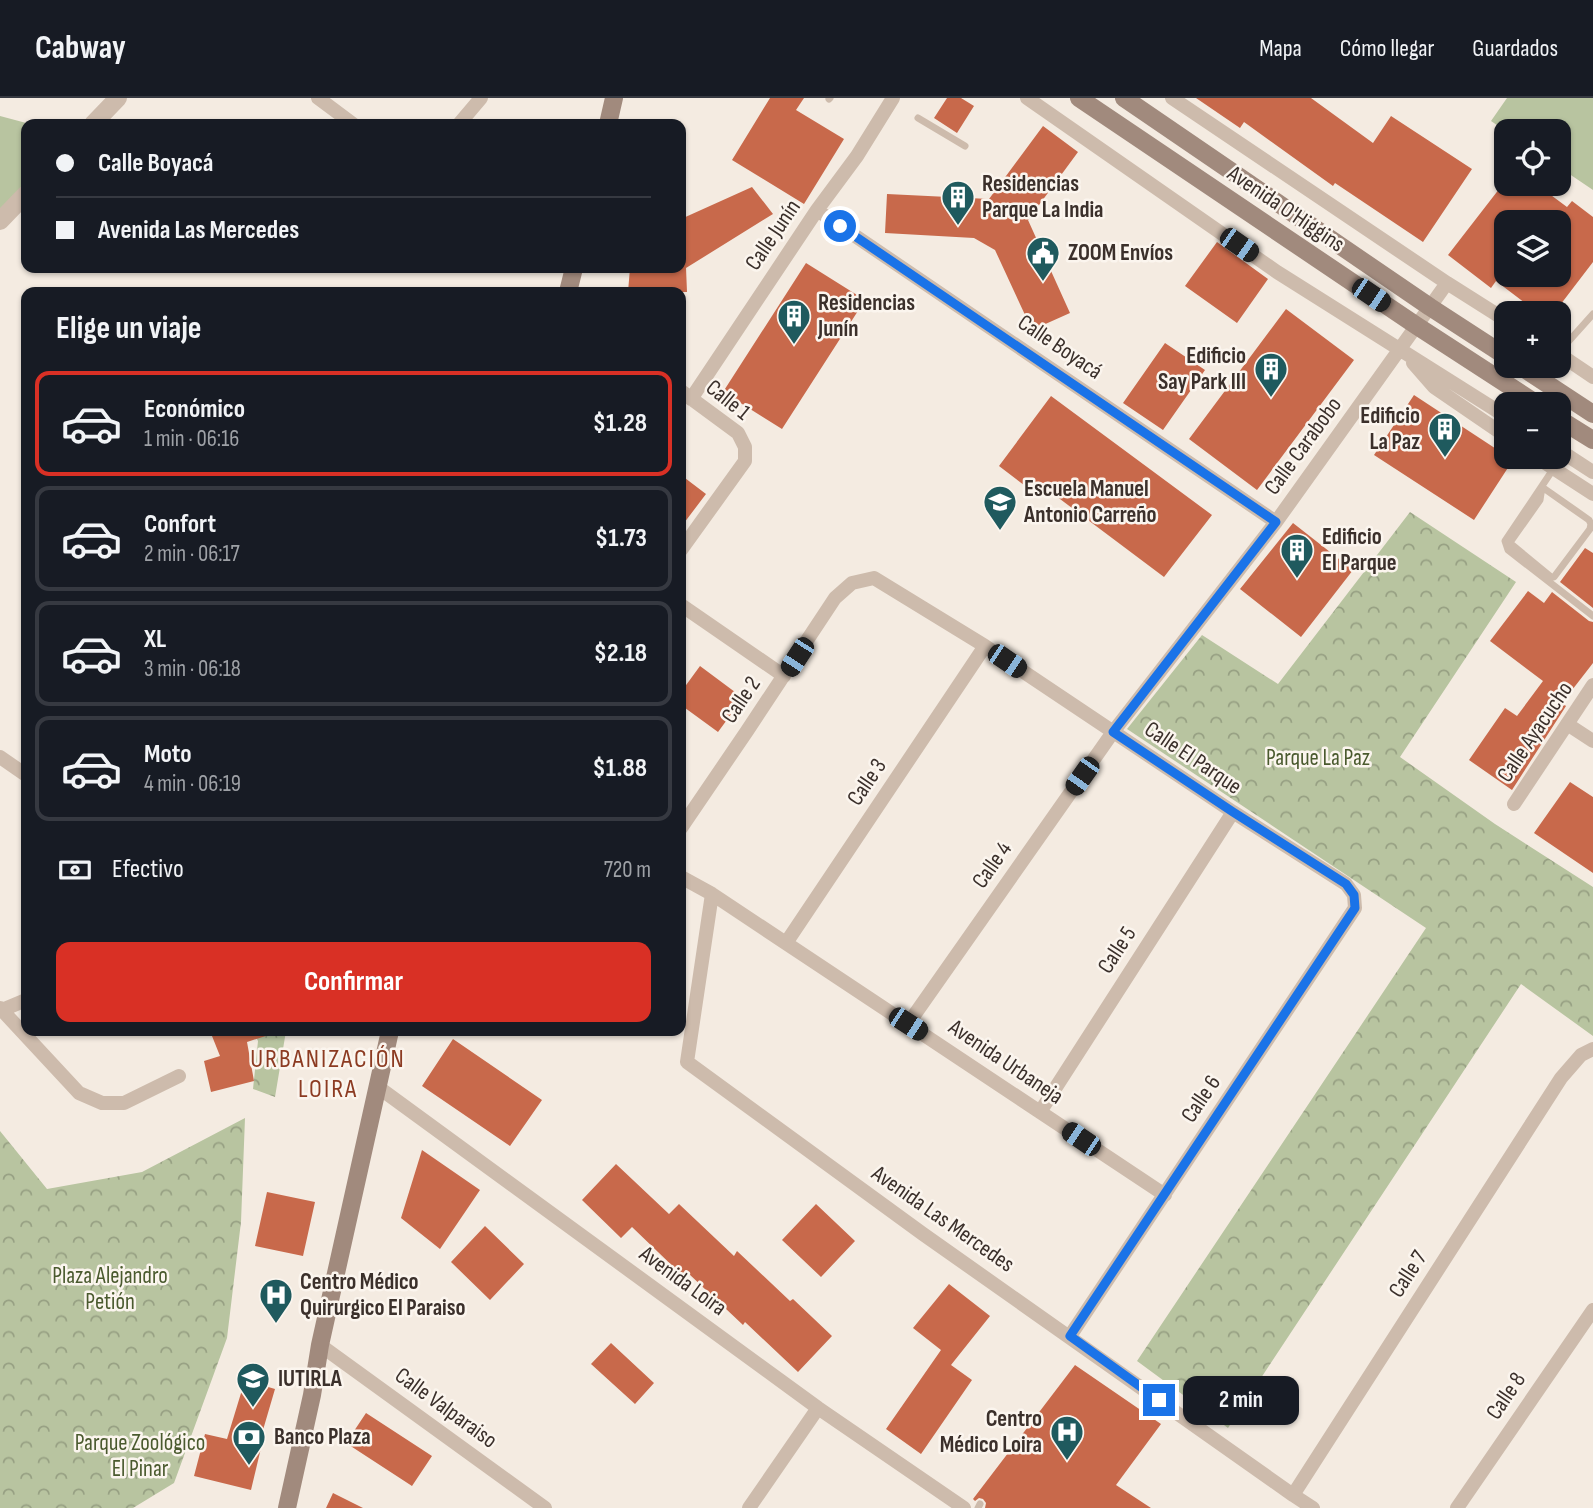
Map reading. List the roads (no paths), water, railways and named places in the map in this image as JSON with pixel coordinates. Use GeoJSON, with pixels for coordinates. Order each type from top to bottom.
{"type":"FeatureCollection","features":[{"type":"Feature","properties":{"kind":"main road"},"geometry":{"type":"LineString","coordinates":[[609,119],[614,98]]}},
{"type":"Feature","properties":{"kind":"main road","name":"Avenida O'Higgins"},"geometry":{"type":"LineString","coordinates":[[1079,98],[1519,392]]}},
{"type":"Feature","properties":{"kind":"main road","name":"Avenida O'Higgins"},"geometry":{"type":"LineString","coordinates":[[1124,98],[1494,349]]}},
{"type":"Feature","properties":{"kind":"main road"},"geometry":{"type":"LineString","coordinates":[[1538,378],[1593,414]]}},
{"type":"Feature","properties":{"kind":"main road"},"geometry":{"type":"LineString","coordinates":[[1571,426],[1593,440]]}},
{"type":"Feature","properties":{"kind":"main road"},"geometry":{"type":"LineString","coordinates":[[287,1508],[320,1345],[389,1036]]}},
{"type":"Feature","properties":{"kind":"street"},"geometry":{"type":"LineString","coordinates":[[98,119],[118,98]]}},
{"type":"Feature","properties":{"kind":"street"},"geometry":{"type":"LineString","coordinates":[[318,98],[346,119]]}},
{"type":"Feature","properties":{"kind":"street"},"geometry":{"type":"LineString","coordinates":[[463,119],[481,98]]}},
{"type":"Feature","properties":{"kind":"street","name":"Calle Junín"},"geometry":{"type":"LineString","coordinates":[[686,395],[857,156],[892,98]]}},
{"type":"Feature","properties":{"kind":"street"},"geometry":{"type":"LineString","coordinates":[[1027,98],[1277,272],[1494,409]]}},
{"type":"Feature","properties":{"kind":"street","name":"Avenida O'Higgins"},"geometry":{"type":"LineString","coordinates":[[1172,98],[1494,313]]}},
{"type":"Feature","properties":{"kind":"street"},"geometry":{"type":"LineString","coordinates":[[0,221],[21,199]]}},
{"type":"Feature","properties":{"kind":"street","name":"Calle Boyacá"},"geometry":{"type":"LineString","coordinates":[[817,210],[1276,522]]}},
{"type":"Feature","properties":{"kind":"street","name":"Calle Carabobo"},"geometry":{"type":"LineString","coordinates":[[1113,732],[1276,522],[1447,283]]}},
{"type":"Feature","properties":{"kind":"street"},"geometry":{"type":"LineString","coordinates":[[1400,349],[1434,387],[1494,428]]}},
{"type":"Feature","properties":{"kind":"street"},"geometry":{"type":"LineString","coordinates":[[1571,361],[1593,377]]}},
{"type":"Feature","properties":{"kind":"street","name":"Calle 1"},"geometry":{"type":"LineString","coordinates":[[686,395],[738,433],[745,447],[745,461],[686,543]]}},
{"type":"Feature","properties":{"kind":"street"},"geometry":{"type":"LineString","coordinates":[[1571,458],[1593,472]]}},
{"type":"Feature","properties":{"kind":"street"},"geometry":{"type":"LineString","coordinates":[[1554,469],[1593,494]]}},
{"type":"Feature","properties":{"kind":"street","name":"Calle El Parque"},"geometry":{"type":"LineString","coordinates":[[874,578],[985,646],[1346,884]]}},
{"type":"Feature","properties":{"kind":"street","name":"Calle 2"},"geometry":{"type":"LineString","coordinates":[[686,821],[835,598],[852,583],[874,578]]}},
{"type":"Feature","properties":{"kind":"street"},"geometry":{"type":"LineString","coordinates":[[686,608],[785,676]]}},
{"type":"Feature","properties":{"kind":"street","name":"Calle 3"},"geometry":{"type":"LineString","coordinates":[[786,943],[985,646]]}},
{"type":"Feature","properties":{"kind":"street","name":"Calle Ayacucho"},"geometry":{"type":"LineString","coordinates":[[1514,804],[1593,685]]}},
{"type":"Feature","properties":{"kind":"street"},"geometry":{"type":"LineString","coordinates":[[1567,724],[1593,741]]}},
{"type":"Feature","properties":{"kind":"street","name":"Calle 4"},"geometry":{"type":"LineString","coordinates":[[908,1024],[1113,732]]}},
{"type":"Feature","properties":{"kind":"street"},"geometry":{"type":"LineString","coordinates":[[0,757],[21,772]]}},
{"type":"Feature","properties":{"kind":"street","name":"Calle 5"},"geometry":{"type":"LineString","coordinates":[[1040,1112],[1233,812]]}},
{"type":"Feature","properties":{"kind":"street","name":"Avenida Urbaneja"},"geometry":{"type":"LineString","coordinates":[[686,880],[712,894],[1165,1195]]}},
{"type":"Feature","properties":{"kind":"street","name":"Calle 6"},"geometry":{"type":"LineString","coordinates":[[1070,1336],[1355,908],[1354,895],[1346,884]]}},
{"type":"Feature","properties":{"kind":"street","name":"Avenida Las Mercedes"},"geometry":{"type":"LineString","coordinates":[[712,894],[687,1062],[923,1234],[1313,1508]]}},
{"type":"Feature","properties":{"kind":"street"},"geometry":{"type":"LineString","coordinates":[[21,1002],[1,1009],[21,1031]]}},
{"type":"Feature","properties":{"kind":"street"},"geometry":{"type":"LineString","coordinates":[[26,1036],[79,1093],[102,1103],[124,1103],[179,1076]]}},
{"type":"Feature","properties":{"kind":"street","name":"Calle 7"},"geometry":{"type":"LineString","coordinates":[[1293,1495],[1561,1078],[1581,1055],[1593,1049]]}},
{"type":"Feature","properties":{"kind":"street","name":"Avenida Loira"},"geometry":{"type":"LineString","coordinates":[[378,1087],[818,1408],[964,1508]]}},
{"type":"Feature","properties":{"kind":"street","name":"Calle 8"},"geometry":{"type":"LineString","coordinates":[[1457,1508],[1593,1310]]}},
{"type":"Feature","properties":{"kind":"street","name":"Calle Valparaiso"},"geometry":{"type":"LineString","coordinates":[[320,1345],[545,1508]]}},
{"type":"Feature","properties":{"kind":"street"},"geometry":{"type":"LineString","coordinates":[[748,1508],[818,1408]]}},
{"type":"Feature","properties":{"kind":"lane"},"geometry":{"type":"LineString","coordinates":[[918,118],[965,146]]}},
{"type":"Feature","properties":{"kind":"lane"},"geometry":{"type":"LineString","coordinates":[[1571,339],[1593,314]]}},
{"type":"Feature","properties":{"kind":"lane"},"geometry":{"type":"LineString","coordinates":[[1554,469],[1505,541],[1506,546],[1593,616]]}},
{"type":"Feature","properties":{"kind":"lane"},"geometry":{"type":"LineString","coordinates":[[1542,487],[1591,524],[1554,578],[1511,544],[1540,500],[1542,487]]}},
{"type":"Feature","properties":{"kind":"place","name":"Residencias Parque La India"},"geometry":{"type":"Point","coordinates":[958,227]}},
{"type":"Feature","properties":{"kind":"place","name":"ZOOM Envíos"},"geometry":{"type":"Point","coordinates":[1043,283]}},
{"type":"Feature","properties":{"kind":"place","name":"Residencias Junín"},"geometry":{"type":"Point","coordinates":[794,346]}},
{"type":"Feature","properties":{"kind":"place","name":"Edificio Say Park III"},"geometry":{"type":"Point","coordinates":[1271,399]}},
{"type":"Feature","properties":{"kind":"place","name":"Edificio La Paz"},"geometry":{"type":"Point","coordinates":[1445,459]}},
{"type":"Feature","properties":{"kind":"place","name":"Escuela Manuel Antonio Carreño"},"geometry":{"type":"Point","coordinates":[1000,532]}},
{"type":"Feature","properties":{"kind":"place","name":"Edificio El Parque"},"geometry":{"type":"Point","coordinates":[1297,580]}},
{"type":"Feature","properties":{"kind":"place","name":"Centro Médico Quirurgico El Paraiso"},"geometry":{"type":"Point","coordinates":[276,1325]}},
{"type":"Feature","properties":{"kind":"place","name":"IUTIRLA"},"geometry":{"type":"Point","coordinates":[253,1409]}},
{"type":"Feature","properties":{"kind":"place","name":"Centro Médico Loira"},"geometry":{"type":"Point","coordinates":[1067,1462]}},
{"type":"Feature","properties":{"kind":"place","name":"Banco Plaza"},"geometry":{"type":"Point","coordinates":[249,1467]}},
{"type":"Feature","properties":{"kind":"district","name":"URBANIZACIÓN LOIRA"},"geometry":{"type":"Point","coordinates":[328,1074]}},
{"type":"Feature","properties":{"kind":"park label","name":"Parque La Paz"},"geometry":{"type":"Point","coordinates":[1318,758]}},
{"type":"Feature","properties":{"kind":"park label","name":"Plaza Alejandro Petión"},"geometry":{"type":"Point","coordinates":[110,1289]}},
{"type":"Feature","properties":{"kind":"park label","name":"Parque Zoológico El Pinar"},"geometry":{"type":"Point","coordinates":[140,1456]}}]}
